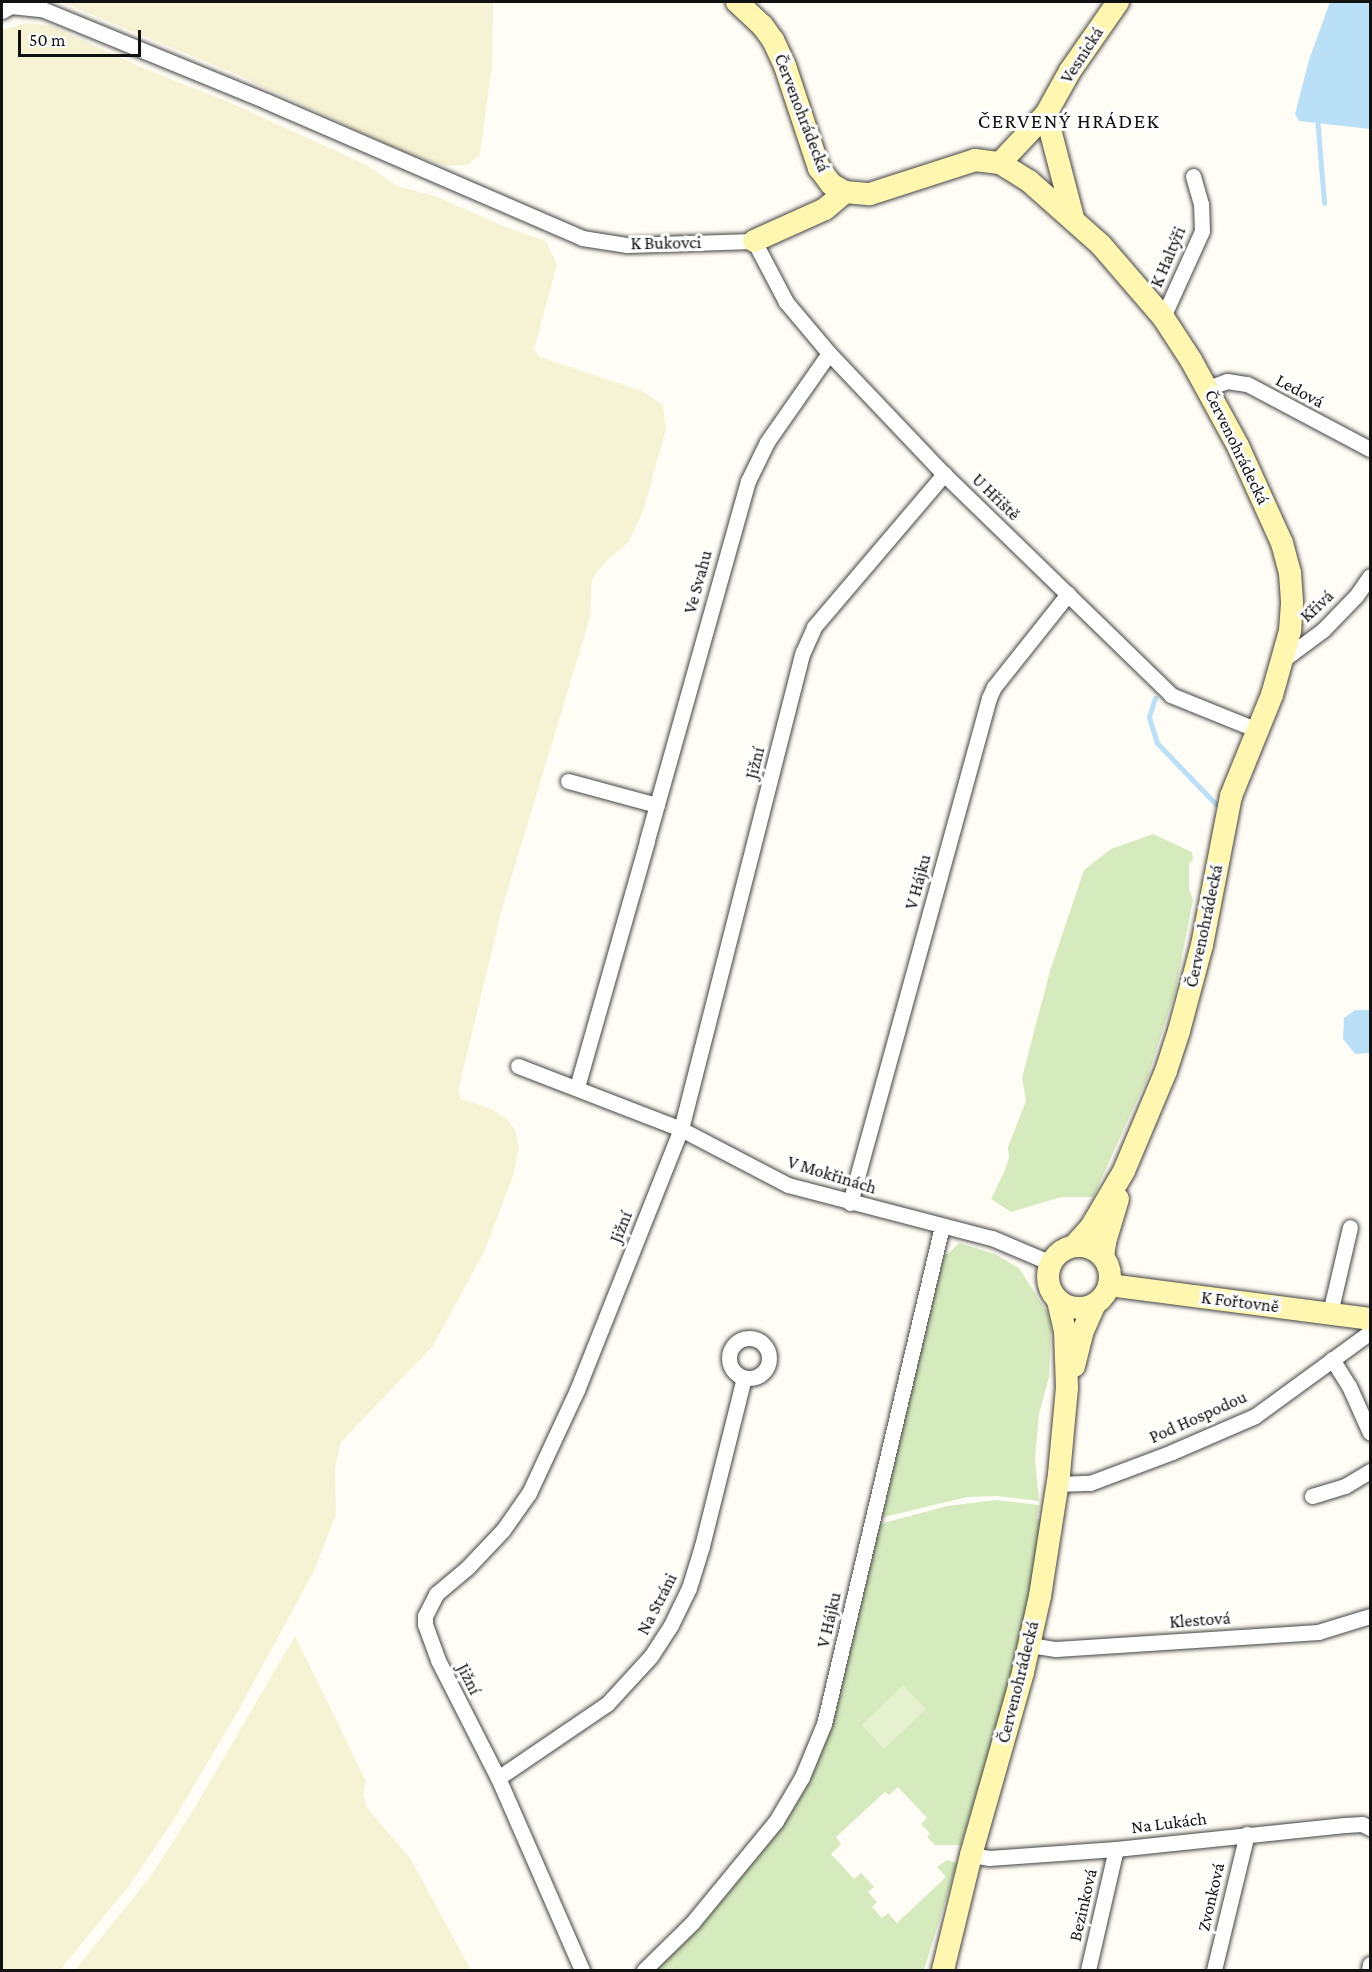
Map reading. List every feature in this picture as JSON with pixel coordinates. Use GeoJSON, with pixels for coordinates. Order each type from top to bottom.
{"type":"FeatureCollection","features":[{"type":"Feature","properties":{"kind":"street","name":"Červenohrádecká"},"geometry":{"type":"LineString","coordinates":[[738,2],[762,25],[773,40],[785,66],[819,168],[831,184],[844,192],[870,194],[975,160],[1000,162],[1029,181],[1073,218],[1127,273],[1163,317],[1208,388],[1282,543],[1290,573],[1293,603],[1284,659],[1232,796],[1202,945],[1179,1031],[1166,1071],[1124,1171],[1091,1227],[1074,1246]]}},
{"type":"Feature","properties":{"kind":"street","name":"Vesnická"},"geometry":{"type":"LineString","coordinates":[[1000,162],[1046,114],[1070,71],[1118,2]]}},
{"type":"Feature","properties":{"kind":"street","name":"K Bukovci"},"geometry":{"type":"LineString","coordinates":[[2,11],[11,6],[42,9],[266,102],[582,238],[627,245],[754,240],[825,209],[844,192]]}},
{"type":"Feature","properties":{"kind":"street"},"geometry":{"type":"LineString","coordinates":[[1046,114],[1073,218]]}},
{"type":"Feature","properties":{"kind":"street","name":"K Haltýři"},"geometry":{"type":"LineString","coordinates":[[1163,317],[1202,231],[1201,204],[1192,176]]}},
{"type":"Feature","properties":{"kind":"street","name":"U Hřiště"},"geometry":{"type":"LineString","coordinates":[[754,240],[786,302],[830,353],[944,474],[1171,695],[1257,730]]}},
{"type":"Feature","properties":{"kind":"street","name":"Ve Svahu"},"geometry":{"type":"LineString","coordinates":[[577,1087],[748,481],[767,442],[830,353]]}},
{"type":"Feature","properties":{"kind":"street","name":"Ledová"},"geometry":{"type":"LineString","coordinates":[[1208,388],[1227,381],[1247,384],[1371,449]]}},
{"type":"Feature","properties":{"kind":"street","name":"Jižní"},"geometry":{"type":"LineString","coordinates":[[582,1971],[498,1778],[438,1660],[425,1625],[427,1607],[435,1594],[467,1568],[503,1530],[528,1493],[577,1390],[681,1129],[803,652],[814,627],[944,474]]}},
{"type":"Feature","properties":{"kind":"street","name":"Křivá"},"geometry":{"type":"LineString","coordinates":[[1284,659],[1323,630],[1356,596],[1371,576]]}},
{"type":"Feature","properties":{"kind":"street","name":"V Hájku"},"geometry":{"type":"LineString","coordinates":[[850,1203],[988,698],[994,687],[1068,594]]}},
{"type":"Feature","properties":{"kind":"street"},"geometry":{"type":"LineString","coordinates":[[568,781],[657,805]]}},
{"type":"Feature","properties":{"kind":"street","name":"V Mokřinách"},"geometry":{"type":"LineString","coordinates":[[518,1066],[681,1129],[788,1185],[1008,1243],[1051,1263]]}},
{"type":"Feature","properties":{"kind":"street","name":"Červenohrádecká"},"geometry":{"type":"LineString","coordinates":[[1103,1257],[1124,1171]]}},
{"type":"Feature","properties":{"kind":"street","name":"V Hájku"},"geometry":{"type":"LineString","coordinates":[[644,1971],[692,1923],[776,1821],[802,1777],[824,1724],[942,1226]]}},
{"type":"Feature","properties":{"kind":"street"},"geometry":{"type":"LineString","coordinates":[[1330,1313],[1350,1227]]}},
{"type":"Feature","properties":{"kind":"street"},"geometry":{"type":"LineString","coordinates":[[1074,1246],[1089,1247],[1103,1257],[1110,1274],[1109,1286],[1095,1304],[1077,1308],[1058,1300],[1048,1283],[1051,1263],[1060,1251],[1074,1246]]}},
{"type":"Feature","properties":{"kind":"street","name":"K Fořtovně"},"geometry":{"type":"LineString","coordinates":[[1109,1286],[1371,1319]]}},
{"type":"Feature","properties":{"kind":"street","name":"Červenohrádecká"},"geometry":{"type":"LineString","coordinates":[[943,1971],[971,1855],[1030,1644],[1057,1484],[1067,1388],[1065,1331],[1058,1300]]}},
{"type":"Feature","properties":{"kind":"street","name":"Červenohrádecká"},"geometry":{"type":"LineString","coordinates":[[1067,1388],[1082,1333],[1095,1304]]}},
{"type":"Feature","properties":{"kind":"street","name":"Pod Hospodou"},"geometry":{"type":"LineString","coordinates":[[1057,1484],[1090,1483],[1172,1452],[1255,1416],[1371,1332]]}},
{"type":"Feature","properties":{"kind":"street"},"geometry":{"type":"LineString","coordinates":[[1332,1359],[1349,1386],[1371,1433]]}},
{"type":"Feature","properties":{"kind":"street","name":"Na Stráni"},"geometry":{"type":"LineString","coordinates":[[498,1778],[607,1704],[651,1656],[671,1625],[689,1588],[702,1546],[744,1378]]}},
{"type":"Feature","properties":{"kind":"street"},"geometry":{"type":"LineString","coordinates":[[1312,1496],[1345,1486],[1371,1470]]}},
{"type":"Feature","properties":{"kind":"street","name":"Klestová"},"geometry":{"type":"LineString","coordinates":[[1030,1644],[1056,1649],[1318,1632],[1371,1616]]}},
{"type":"Feature","properties":{"kind":"street","name":"Na Lukách"},"geometry":{"type":"LineString","coordinates":[[971,1855],[989,1858],[1116,1849],[1354,1824],[1371,1828]]}},
{"type":"Feature","properties":{"kind":"street","name":"Zvonková"},"geometry":{"type":"LineString","coordinates":[[1214,1971],[1247,1834]]}},
{"type":"Feature","properties":{"kind":"street","name":"Bezinková"},"geometry":{"type":"LineString","coordinates":[[1088,1971],[1116,1849]]}},
{"type":"Feature","properties":{"kind":"street"},"geometry":{"type":"LineString","coordinates":[[1369,1971],[1371,1965]]}},
{"type":"Feature","properties":{"kind":"shaded area"},"geometry":{"type":"Polygon","coordinates":[[[61,2],[493,2],[492,65],[480,155],[467,165],[446,166],[406,153],[231,72],[61,2]]]}},
{"type":"Feature","properties":{"kind":"shaded area"},"geometry":{"type":"Polygon","coordinates":[[[27,23],[52,26],[145,69],[226,101],[365,164],[397,186],[435,196],[503,226],[546,241],[557,265],[534,349],[540,357],[642,391],[663,405],[666,429],[643,511],[629,542],[608,559],[592,579],[590,618],[503,905],[458,1091],[461,1099],[491,1109],[507,1119],[515,1130],[519,1147],[513,1176],[484,1252],[433,1346],[341,1442],[335,1468],[336,1515],[314,1571],[238,1711],[173,1821],[128,1887],[60,1970],[2,1970],[2,30],[27,23]]]}},
{"type":"Feature","properties":{"kind":"shaded area"},"geometry":{"type":"Polygon","coordinates":[[[295,1636],[366,1781],[363,1795],[367,1808],[410,1858],[471,1970],[75,1970],[150,1877],[191,1814],[295,1636]]]}},
{"type":"Feature","properties":{"kind":"green space"},"geometry":{"type":"Polygon","coordinates":[[[1153,834],[1192,852],[1193,860],[1189,864],[1189,889],[1193,900],[1175,992],[1148,1076],[1093,1197],[1061,1197],[1011,1212],[991,1199],[1005,1170],[1009,1158],[1008,1147],[1026,1101],[1022,1078],[1050,971],[1084,870],[1111,849],[1153,834]]]}},
{"type":"Feature","properties":{"kind":"green space"},"geometry":{"type":"Polygon","coordinates":[[[959,1243],[995,1254],[1019,1268],[1047,1312],[1051,1326],[1049,1377],[1039,1414],[1035,1458],[1039,1501],[998,1496],[967,1497],[880,1518],[943,1254],[948,1254],[959,1243]]]}},
{"type":"Feature","properties":{"kind":"green space"},"geometry":{"type":"Polygon","coordinates":[[[996,1500],[1039,1505],[1037,1519],[1044,1520],[1023,1635],[961,1845],[935,1845],[927,1837],[930,1833],[921,1824],[927,1818],[898,1787],[889,1795],[885,1792],[836,1837],[841,1844],[831,1854],[854,1879],[861,1873],[874,1887],[868,1892],[877,1902],[872,1907],[882,1918],[888,1913],[897,1923],[946,1877],[937,1867],[947,1860],[957,1863],[924,1970],[656,1970],[743,1871],[835,1708],[880,1524],[947,1506],[996,1500]]]}},
{"type":"Feature","properties":{"kind":"green space"},"geometry":{"type":"Polygon","coordinates":[[[903,1685],[926,1709],[884,1749],[862,1725],[903,1685]]]}},
{"type":"Feature","properties":{"kind":"water"},"geometry":{"type":"Polygon","coordinates":[[[1330,2],[1370,2],[1370,129],[1299,121],[1295,114],[1309,60],[1330,2]]]}},
{"type":"Feature","properties":{"kind":"water"},"geometry":{"type":"Polygon","coordinates":[[[1355,1010],[1370,1010],[1370,1053],[1355,1054],[1343,1039],[1344,1018],[1355,1010]]]}},
{"type":"Feature","properties":{"kind":"waterway"},"geometry":{"type":"LineString","coordinates":[[1317,117],[1324,203]]}},
{"type":"Feature","properties":{"kind":"waterway"},"geometry":{"type":"LineString","coordinates":[[1155,698],[1149,717],[1157,743],[1216,804]]}},
{"type":"Feature","properties":{"kind":"district","name":"ČERVENÝ HRÁDEK"},"geometry":{"type":"Point","coordinates":[1069,121]}}]}
